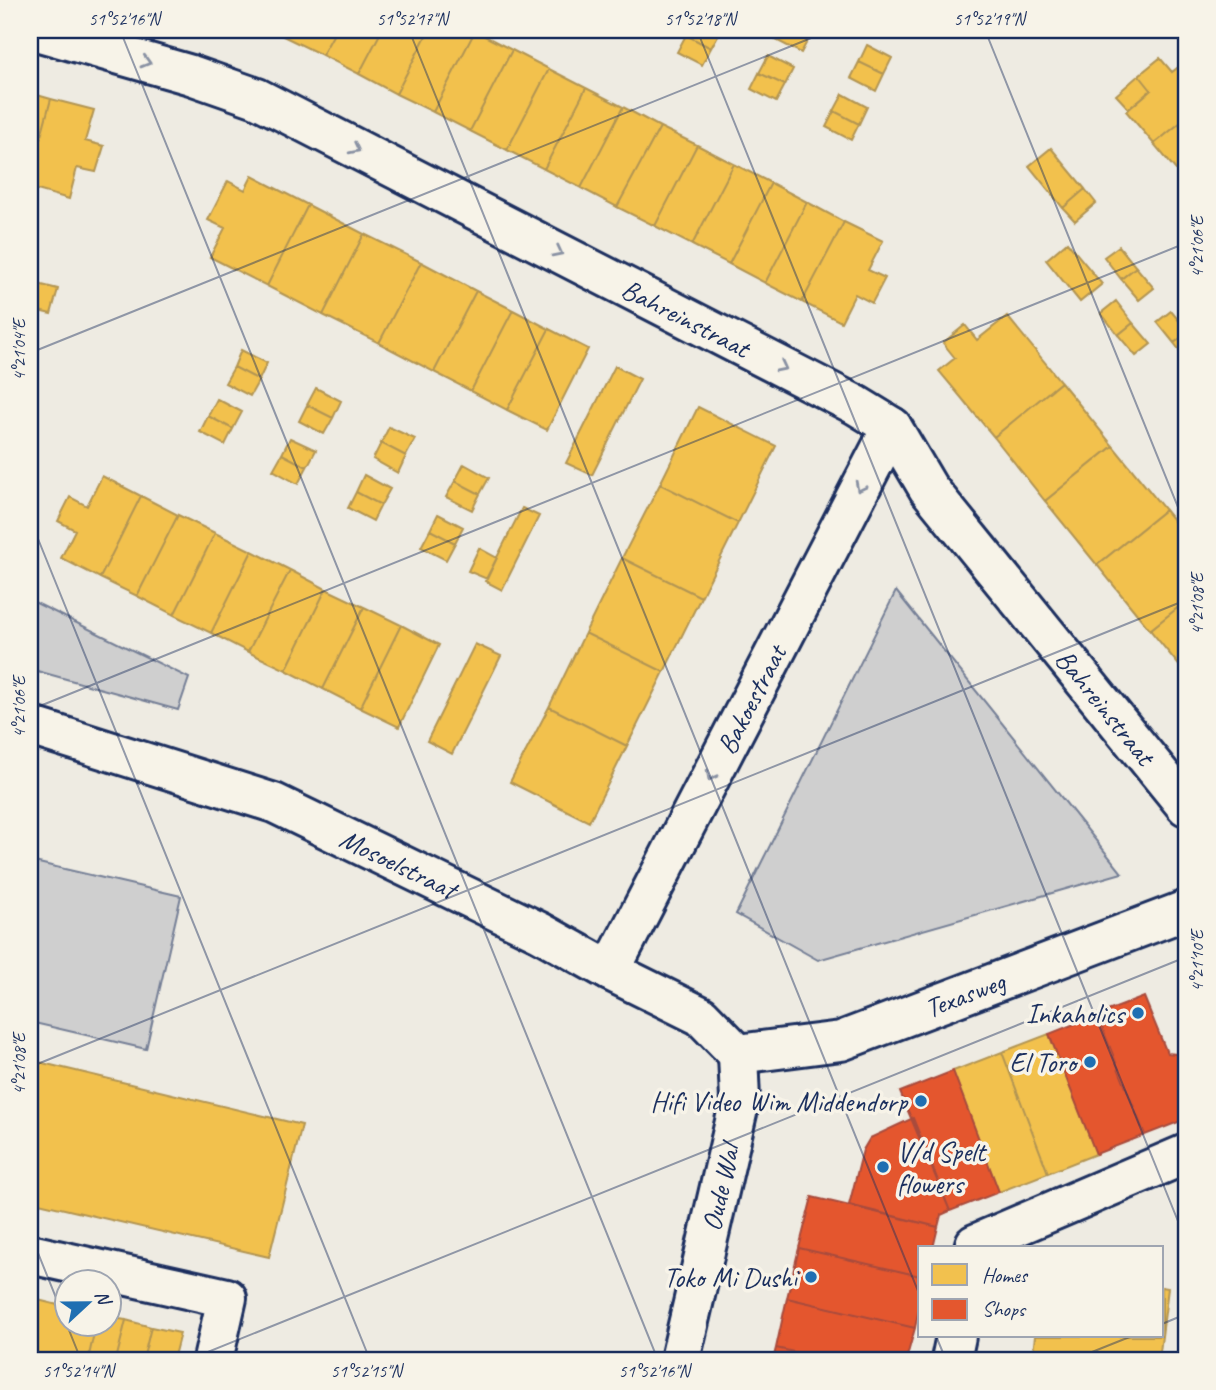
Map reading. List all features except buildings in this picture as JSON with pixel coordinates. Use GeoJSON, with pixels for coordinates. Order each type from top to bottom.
{"type":"FeatureCollection","features":[{"type":"Feature","properties":{"kind":"street","name":"Bahreinstraat"},"geometry":{"type":"LineString","coordinates":[[33,30],[191,75],[257,98],[856,405],[892,427],[928,488],[1186,806]]}},
{"type":"Feature","properties":{"kind":"street","name":"Bakoestraat"},"geometry":{"type":"LineString","coordinates":[[610,971],[892,427]]}},
{"type":"Feature","properties":{"kind":"street","name":"Mosoelstraat"},"geometry":{"type":"LineString","coordinates":[[30,726],[274,803],[540,932],[610,971],[701,1016],[738,1054]]}},
{"type":"Feature","properties":{"kind":"street","name":"Texasweg"},"geometry":{"type":"LineString","coordinates":[[738,1054],[841,1041],[1186,909]]}},
{"type":"Feature","properties":{"kind":"street","name":"Oude Wal"},"geometry":{"type":"LineString","coordinates":[[680,1360],[740,1100],[738,1054]]}},
{"type":"Feature","properties":{"kind":"street"},"geometry":{"type":"LineString","coordinates":[[974,1246],[1186,1154]]}},
{"type":"Feature","properties":{"kind":"street"},"geometry":{"type":"LineString","coordinates":[[30,1254],[227,1298],[213,1360]]}},
{"type":"Feature","properties":{"kind":"street"},"geometry":{"type":"LineString","coordinates":[[951,1360],[956,1338]]}},
{"type":"Feature","properties":{"kind":"shaded area"},"geometry":{"type":"Polygon","coordinates":[[[896,591],[1122,873],[818,960],[736,914],[896,591]]]}},
{"type":"Feature","properties":{"kind":"shaded area"},"geometry":{"type":"Polygon","coordinates":[[[30,600],[189,678],[178,710],[30,669],[30,600]]]}},
{"type":"Feature","properties":{"kind":"shaded area"},"geometry":{"type":"Polygon","coordinates":[[[30,861],[181,896],[146,1049],[30,1022],[30,861]]]}},
{"type":"Feature","properties":{"kind":"place","name":"Inkaholics"},"geometry":{"type":"Point","coordinates":[1138,1013]}},
{"type":"Feature","properties":{"kind":"place","name":"El Toro"},"geometry":{"type":"Point","coordinates":[1090,1062]}},
{"type":"Feature","properties":{"kind":"place","name":"Hifi Video Wim Middendorp"},"geometry":{"type":"Point","coordinates":[921,1101]}},
{"type":"Feature","properties":{"kind":"place","name":"V/d Spelt flowers"},"geometry":{"type":"Point","coordinates":[883,1167]}},
{"type":"Feature","properties":{"kind":"place","name":"Toko Mi Dushi"},"geometry":{"type":"Point","coordinates":[811,1277]}}]}
